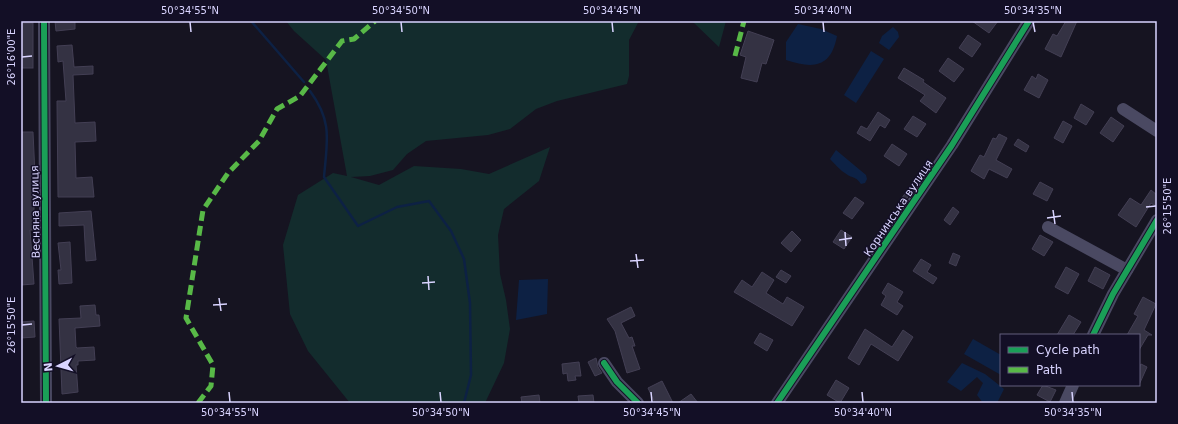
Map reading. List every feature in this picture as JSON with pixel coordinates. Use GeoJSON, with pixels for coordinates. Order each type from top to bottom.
{"type":"FeatureCollection","features":[{"type":"Feature","properties":{"kind":"street","name":"Весняна вулиця"},"geometry":{"type":"LineString","coordinates":[[44,21],[46,403]]}},
{"type":"Feature","properties":{"kind":"street","name":"Корнинська вулиця"},"geometry":{"type":"LineString","coordinates":[[777,403],[952,145],[1029,21]]}},
{"type":"Feature","properties":{"kind":"street"},"geometry":{"type":"LineString","coordinates":[[1123,110],[1157,131]]}},
{"type":"Feature","properties":{"kind":"street"},"geometry":{"type":"LineString","coordinates":[[1094,334],[1127,270],[1157,220]]}},
{"type":"Feature","properties":{"kind":"street"},"geometry":{"type":"LineString","coordinates":[[1048,226],[1127,270]]}},
{"type":"Feature","properties":{"kind":"street"},"geometry":{"type":"LineString","coordinates":[[604,363],[617,382],[638,403]]}},
{"type":"Feature","properties":{"kind":"street"},"geometry":{"type":"LineString","coordinates":[[1065,403],[1072,386]]}},
{"type":"Feature","properties":{"kind":"green space"},"geometry":{"type":"Polygon","coordinates":[[[286,21],[639,21],[629,40],[629,76],[627,84],[557,101],[536,109],[510,129],[488,135],[426,141],[407,154],[393,170],[370,176],[351,177],[379,185],[414,166],[461,169],[489,174],[550,147],[539,181],[504,209],[498,235],[500,274],[506,300],[510,329],[504,363],[485,403],[350,403],[308,351],[290,314],[283,245],[298,195],[333,173],[347,176],[326,60],[294,31],[286,21]]]}},
{"type":"Feature","properties":{"kind":"green space"},"geometry":{"type":"Polygon","coordinates":[[[691,21],[726,21],[719,47],[694,23],[691,21]]]}},
{"type":"Feature","properties":{"kind":"water"},"geometry":{"type":"Polygon","coordinates":[[[798,24],[821,29],[837,36],[830,55],[825,60],[812,65],[805,65],[786,60],[786,42],[798,24]]]}},
{"type":"Feature","properties":{"kind":"water"},"geometry":{"type":"Polygon","coordinates":[[[893,27],[898,32],[899,37],[889,50],[879,43],[882,36],[893,27]]]}},
{"type":"Feature","properties":{"kind":"water"},"geometry":{"type":"Polygon","coordinates":[[[871,51],[884,59],[856,103],[844,95],[871,51]]]}},
{"type":"Feature","properties":{"kind":"water"},"geometry":{"type":"Polygon","coordinates":[[[836,150],[866,175],[867,179],[865,183],[861,184],[857,179],[847,175],[830,159],[836,150]]]}},
{"type":"Feature","properties":{"kind":"water"},"geometry":{"type":"Polygon","coordinates":[[[548,279],[547,314],[516,320],[519,280],[548,279]]]}},
{"type":"Feature","properties":{"kind":"water"},"geometry":{"type":"Polygon","coordinates":[[[973,339],[1000,354],[1000,374],[964,354],[973,339]]]}},
{"type":"Feature","properties":{"kind":"water"},"geometry":{"type":"Polygon","coordinates":[[[962,363],[985,374],[1004,389],[997,403],[983,403],[977,395],[983,383],[977,377],[961,391],[947,382],[962,363]]]}},
{"type":"Feature","properties":{"kind":"building"},"geometry":{"type":"Polygon","coordinates":[[[55,21],[75,21],[75,29],[56,31],[55,21]]]}},
{"type":"Feature","properties":{"kind":"building"},"geometry":{"type":"Polygon","coordinates":[[[972,21],[998,21],[989,33],[972,21]]]}},
{"type":"Feature","properties":{"kind":"building"},"geometry":{"type":"Polygon","coordinates":[[[1066,21],[1077,21],[1061,57],[1045,49],[1053,34],[1057,36],[1066,21]]]}},
{"type":"Feature","properties":{"kind":"building"},"geometry":{"type":"Polygon","coordinates":[[[21,23],[33,23],[33,68],[21,68],[21,23]]]}},
{"type":"Feature","properties":{"kind":"building"},"geometry":{"type":"Polygon","coordinates":[[[748,31],[774,40],[766,64],[762,63],[757,82],[741,78],[746,57],[740,55],[748,31]]]}},
{"type":"Feature","properties":{"kind":"building"},"geometry":{"type":"Polygon","coordinates":[[[968,35],[981,44],[972,57],[959,48],[968,35]]]}},
{"type":"Feature","properties":{"kind":"building"},"geometry":{"type":"Polygon","coordinates":[[[72,45],[74,67],[93,66],[93,74],[73,75],[75,123],[95,122],[96,141],[75,142],[76,178],[92,177],[94,197],[58,197],[57,101],[66,101],[63,61],[58,62],[57,46],[72,45]]]}},
{"type":"Feature","properties":{"kind":"building"},"geometry":{"type":"Polygon","coordinates":[[[948,58],[964,69],[954,82],[939,71],[948,58]]]}},
{"type":"Feature","properties":{"kind":"building"},"geometry":{"type":"Polygon","coordinates":[[[904,68],[924,80],[923,82],[946,98],[936,113],[920,101],[925,95],[898,78],[904,68]]]}},
{"type":"Feature","properties":{"kind":"building"},"geometry":{"type":"Polygon","coordinates":[[[1038,74],[1048,80],[1039,98],[1024,90],[1032,76],[1036,79],[1038,74]]]}},
{"type":"Feature","properties":{"kind":"building"},"geometry":{"type":"Polygon","coordinates":[[[1081,104],[1094,112],[1086,125],[1074,118],[1081,104]]]}},
{"type":"Feature","properties":{"kind":"building"},"geometry":{"type":"Polygon","coordinates":[[[878,112],[890,120],[885,128],[880,125],[870,141],[857,133],[861,126],[867,129],[878,112]]]}},
{"type":"Feature","properties":{"kind":"building"},"geometry":{"type":"Polygon","coordinates":[[[913,116],[926,124],[917,137],[904,129],[913,116]]]}},
{"type":"Feature","properties":{"kind":"building"},"geometry":{"type":"Polygon","coordinates":[[[1111,117],[1124,126],[1113,142],[1100,133],[1111,117]]]}},
{"type":"Feature","properties":{"kind":"building"},"geometry":{"type":"Polygon","coordinates":[[[1063,121],[1072,126],[1063,143],[1054,138],[1063,121]]]}},
{"type":"Feature","properties":{"kind":"building"},"geometry":{"type":"Polygon","coordinates":[[[21,132],[33,132],[35,175],[34,230],[30,230],[34,284],[21,285],[21,132]]]}},
{"type":"Feature","properties":{"kind":"building"},"geometry":{"type":"Polygon","coordinates":[[[999,134],[1007,138],[996,160],[1012,169],[1007,178],[989,169],[984,179],[971,171],[980,155],[984,157],[993,138],[996,139],[999,134]]]}},
{"type":"Feature","properties":{"kind":"building"},"geometry":{"type":"Polygon","coordinates":[[[1018,139],[1029,146],[1026,152],[1014,145],[1018,139]]]}},
{"type":"Feature","properties":{"kind":"building"},"geometry":{"type":"Polygon","coordinates":[[[892,144],[907,154],[899,166],[884,156],[892,144]]]}},
{"type":"Feature","properties":{"kind":"building"},"geometry":{"type":"Polygon","coordinates":[[[1040,182],[1053,189],[1047,201],[1033,194],[1040,182]]]}},
{"type":"Feature","properties":{"kind":"building"},"geometry":{"type":"Polygon","coordinates":[[[1151,190],[1157,195],[1157,207],[1151,203],[1136,227],[1118,215],[1130,198],[1141,205],[1151,190]]]}},
{"type":"Feature","properties":{"kind":"building"},"geometry":{"type":"Polygon","coordinates":[[[906,192],[909,195],[902,206],[898,204],[906,192]]]}},
{"type":"Feature","properties":{"kind":"building"},"geometry":{"type":"Polygon","coordinates":[[[855,197],[864,203],[852,219],[843,213],[855,197]]]}},
{"type":"Feature","properties":{"kind":"building"},"geometry":{"type":"Polygon","coordinates":[[[953,207],[959,212],[950,225],[944,220],[953,207]]]}},
{"type":"Feature","properties":{"kind":"building"},"geometry":{"type":"Polygon","coordinates":[[[91,211],[96,260],[86,261],[84,225],[59,226],[59,213],[91,211]]]}},
{"type":"Feature","properties":{"kind":"building"},"geometry":{"type":"Polygon","coordinates":[[[841,230],[852,237],[844,249],[833,242],[841,230]]]}},
{"type":"Feature","properties":{"kind":"building"},"geometry":{"type":"Polygon","coordinates":[[[792,231],[801,240],[791,252],[781,243],[792,231]]]}},
{"type":"Feature","properties":{"kind":"building"},"geometry":{"type":"Polygon","coordinates":[[[1040,235],[1053,242],[1044,256],[1032,249],[1040,235]]]}},
{"type":"Feature","properties":{"kind":"building"},"geometry":{"type":"Polygon","coordinates":[[[70,242],[72,283],[59,284],[58,270],[61,270],[58,243],[70,242]]]}},
{"type":"Feature","properties":{"kind":"building"},"geometry":{"type":"Polygon","coordinates":[[[953,253],[960,256],[956,266],[949,263],[953,253]]]}},
{"type":"Feature","properties":{"kind":"building"},"geometry":{"type":"Polygon","coordinates":[[[921,259],[931,265],[927,272],[937,278],[933,284],[913,271],[921,259]]]}},
{"type":"Feature","properties":{"kind":"building"},"geometry":{"type":"Polygon","coordinates":[[[1066,267],[1079,274],[1068,294],[1055,287],[1066,267]]]}},
{"type":"Feature","properties":{"kind":"building"},"geometry":{"type":"Polygon","coordinates":[[[1095,267],[1110,275],[1103,289],[1088,281],[1095,267]]]}},
{"type":"Feature","properties":{"kind":"building"},"geometry":{"type":"Polygon","coordinates":[[[781,270],[791,276],[786,283],[776,277],[781,270]]]}},
{"type":"Feature","properties":{"kind":"building"},"geometry":{"type":"Polygon","coordinates":[[[762,272],[774,280],[766,293],[783,304],[787,297],[804,307],[792,326],[734,292],[742,280],[752,287],[762,272]]]}},
{"type":"Feature","properties":{"kind":"building"},"geometry":{"type":"Polygon","coordinates":[[[888,283],[903,292],[897,302],[903,306],[897,315],[881,305],[886,296],[882,293],[888,283]]]}},
{"type":"Feature","properties":{"kind":"building"},"geometry":{"type":"Polygon","coordinates":[[[1143,297],[1156,304],[1144,330],[1152,335],[1148,335],[1140,348],[1140,334],[1128,334],[1138,316],[1134,314],[1143,297]]]}},
{"type":"Feature","properties":{"kind":"building"},"geometry":{"type":"Polygon","coordinates":[[[95,305],[96,315],[99,315],[100,326],[75,328],[76,347],[94,347],[95,360],[78,361],[78,365],[76,365],[78,392],[62,394],[59,319],[81,318],[80,306],[95,305]]]}},
{"type":"Feature","properties":{"kind":"building"},"geometry":{"type":"Polygon","coordinates":[[[631,307],[635,316],[621,323],[629,338],[632,337],[635,346],[632,346],[640,369],[627,373],[615,331],[607,319],[631,307]]]}},
{"type":"Feature","properties":{"kind":"building"},"geometry":{"type":"Polygon","coordinates":[[[1069,315],[1081,322],[1074,334],[1058,334],[1069,315]]]}},
{"type":"Feature","properties":{"kind":"building"},"geometry":{"type":"Polygon","coordinates":[[[34,321],[35,337],[21,338],[21,322],[34,321]]]}},
{"type":"Feature","properties":{"kind":"building"},"geometry":{"type":"Polygon","coordinates":[[[865,329],[892,347],[903,330],[913,337],[898,361],[871,344],[859,365],[848,358],[865,329]]]}},
{"type":"Feature","properties":{"kind":"building"},"geometry":{"type":"Polygon","coordinates":[[[760,333],[773,340],[767,351],[754,343],[760,333]]]}},
{"type":"Feature","properties":{"kind":"building"},"geometry":{"type":"Polygon","coordinates":[[[596,358],[598,367],[602,373],[595,376],[588,362],[596,358]]]}},
{"type":"Feature","properties":{"kind":"building"},"geometry":{"type":"Polygon","coordinates":[[[579,362],[581,376],[575,376],[576,380],[568,381],[567,373],[563,374],[562,364],[579,362]]]}},
{"type":"Feature","properties":{"kind":"building"},"geometry":{"type":"Polygon","coordinates":[[[1141,364],[1147,367],[1140,383],[1141,364]]]}},
{"type":"Feature","properties":{"kind":"building"},"geometry":{"type":"Polygon","coordinates":[[[836,380],[849,388],[840,403],[827,395],[836,380]]]}},
{"type":"Feature","properties":{"kind":"building"},"geometry":{"type":"Polygon","coordinates":[[[662,381],[673,403],[655,403],[648,388],[662,381]]]}},
{"type":"Feature","properties":{"kind":"building"},"geometry":{"type":"Polygon","coordinates":[[[1042,386],[1056,390],[1050,402],[1037,395],[1042,386]]]}},
{"type":"Feature","properties":{"kind":"building"},"geometry":{"type":"Polygon","coordinates":[[[691,394],[698,403],[678,403],[691,394]]]}},
{"type":"Feature","properties":{"kind":"building"},"geometry":{"type":"Polygon","coordinates":[[[539,395],[540,403],[522,403],[521,397],[539,395]]]}},
{"type":"Feature","properties":{"kind":"building"},"geometry":{"type":"Polygon","coordinates":[[[593,395],[594,403],[579,403],[578,396],[593,395]]]}},
{"type":"Feature","properties":{"kind":"waterway"},"geometry":{"type":"LineString","coordinates":[[251,21],[304,82]]}},
{"type":"Feature","properties":{"kind":"waterway"},"geometry":{"type":"LineString","coordinates":[[310,91],[322,112],[327,132],[324,177],[358,226],[397,207],[429,201],[451,231],[464,259],[470,303],[471,375],[464,403]]}},
{"type":"Feature","properties":{"kind":"marked path"},"geometry":{"type":"LineString","coordinates":[[198,403],[211,386],[213,365],[186,318],[203,210],[228,173],[259,141],[277,109],[300,96],[342,41],[354,39],[375,21]]}},
{"type":"Feature","properties":{"kind":"marked path"},"geometry":{"type":"LineString","coordinates":[[735,56],[744,21]]}},
{"type":"Feature","properties":{"kind":"cycle path"},"geometry":{"type":"LineString","coordinates":[[44,21],[46,403]]}},
{"type":"Feature","properties":{"kind":"cycle path"},"geometry":{"type":"LineString","coordinates":[[777,403],[952,145],[1029,21]]}},
{"type":"Feature","properties":{"kind":"cycle path"},"geometry":{"type":"LineString","coordinates":[[1093,334],[1113,294],[1157,220]]}},
{"type":"Feature","properties":{"kind":"cycle path"},"geometry":{"type":"LineString","coordinates":[[604,363],[617,382],[638,403]]}}]}
